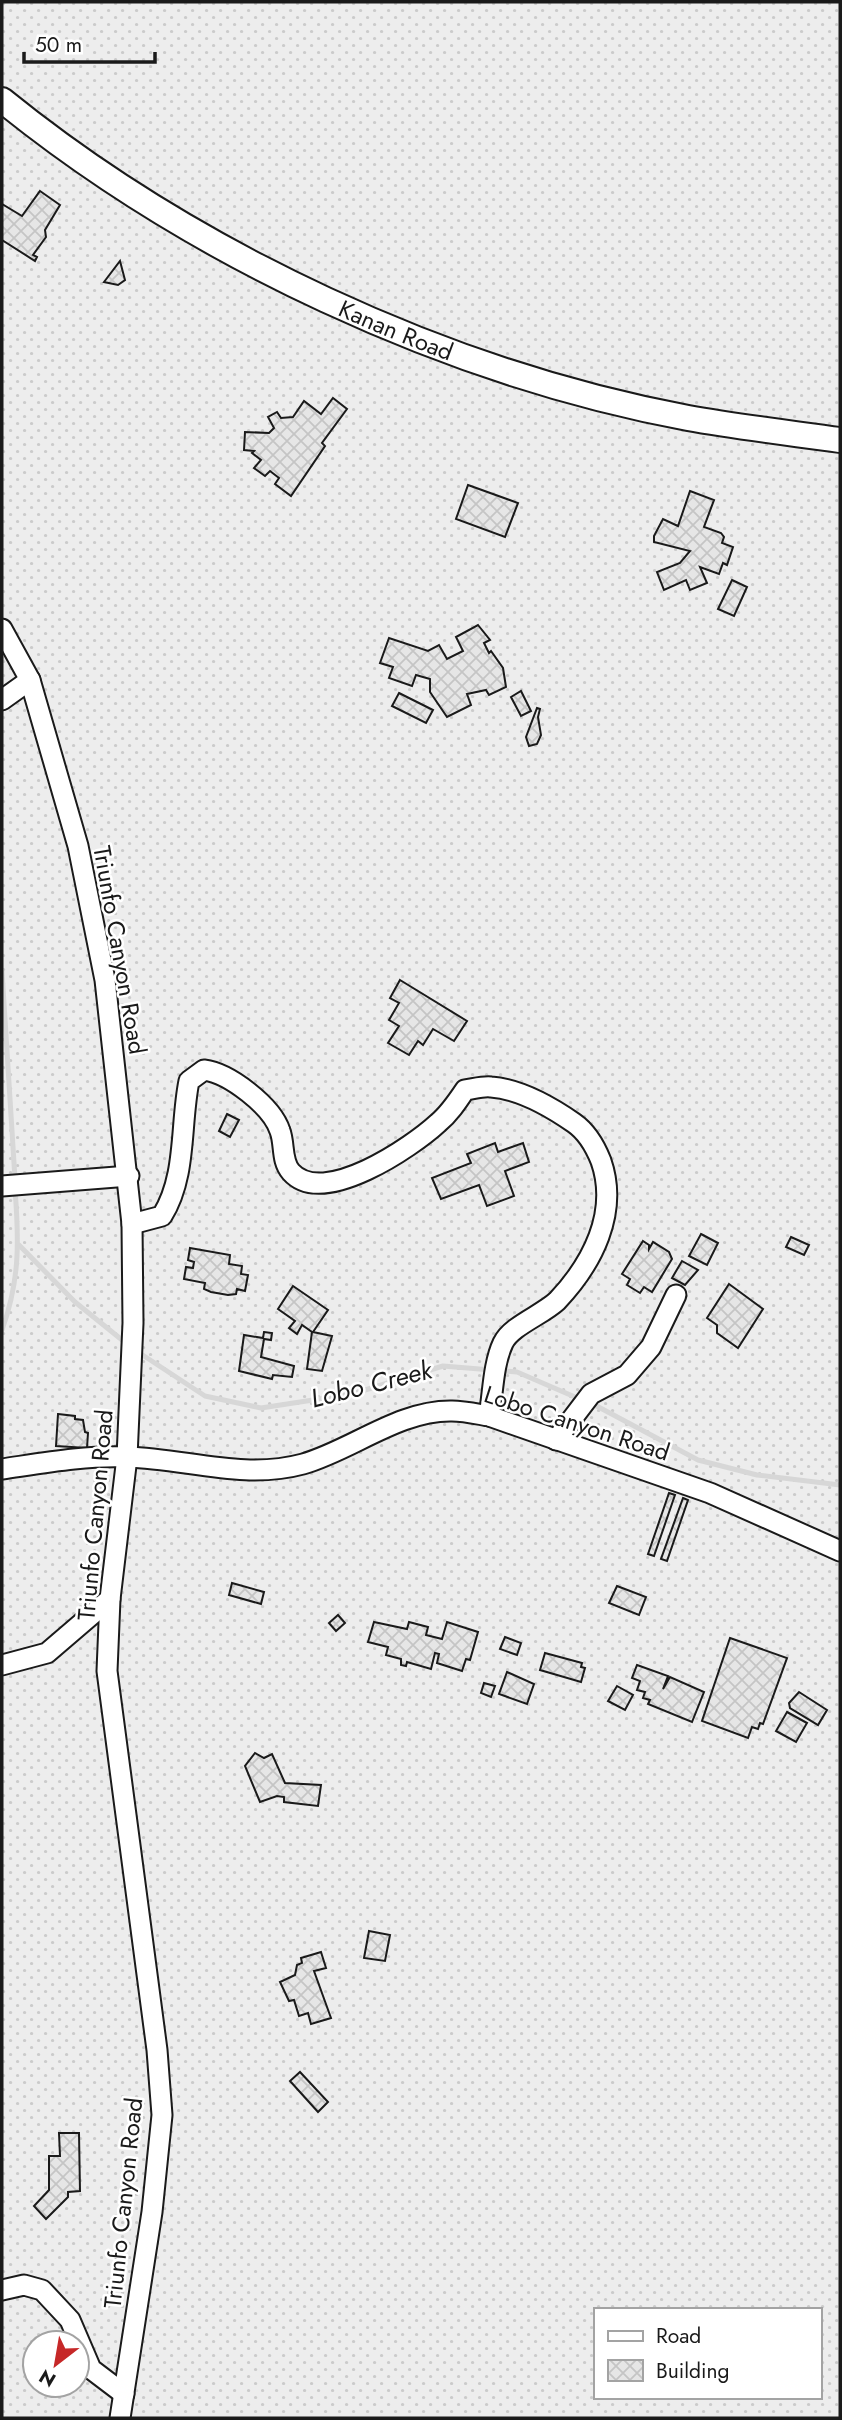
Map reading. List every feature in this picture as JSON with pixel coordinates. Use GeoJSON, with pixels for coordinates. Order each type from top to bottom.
{"type":"FeatureCollection","features":[{"type":"Feature","properties":{"kind":"main road","name":"Kanan Road"},"geometry":{"type":"LineString","coordinates":[[2,100],[36,128],[164,214],[238,256],[325,298],[425,341],[545,382],[687,417],[840,440]]}},
{"type":"Feature","properties":{"kind":"street","name":"Triunfo Canyon Road"},"geometry":{"type":"LineString","coordinates":[[2,629],[30,680],[78,846],[105,980],[129,1176],[133,1323],[127,1457],[110,1599],[107,1671],[157,2050],[162,2115],[152,2212],[120,2418]]}},
{"type":"Feature","properties":{"kind":"street"},"geometry":{"type":"LineString","coordinates":[[2,700],[30,680]]}},
{"type":"Feature","properties":{"kind":"street"},"geometry":{"type":"LineString","coordinates":[[132,1224],[162,1216],[168,1207],[183,1152],[189,1081],[204,1070],[217,1071],[238,1084],[266,1110],[281,1133],[283,1155],[290,1172],[303,1180],[320,1184],[349,1178],[384,1162],[437,1125],[465,1090],[491,1087],[528,1097],[580,1127],[595,1146],[606,1177],[607,1205],[598,1242],[582,1272],[555,1302],[526,1325],[511,1331],[500,1355],[489,1416]]}},
{"type":"Feature","properties":{"kind":"street"},"geometry":{"type":"LineString","coordinates":[[2,1186],[129,1176]]}},
{"type":"Feature","properties":{"kind":"street"},"geometry":{"type":"LineString","coordinates":[[556,1440],[591,1394],[627,1375],[650,1347],[676,1295]]}},
{"type":"Feature","properties":{"kind":"street","name":"Lobo Canyon Road"},"geometry":{"type":"LineString","coordinates":[[2,1469],[43,1461],[127,1457],[245,1471],[279,1469],[305,1463],[418,1416],[452,1410],[489,1416],[710,1493],[840,1551]]}},
{"type":"Feature","properties":{"kind":"street"},"geometry":{"type":"LineString","coordinates":[[2,1665],[47,1653],[110,1599]]}},
{"type":"Feature","properties":{"kind":"street"},"geometry":{"type":"LineString","coordinates":[[2,2290],[24,2286],[42,2290],[70,2319],[91,2369],[124,2394]]}},
{"type":"Feature","properties":{"kind":"shaded area"},"geometry":{"type":"Polygon","coordinates":[[[2,2],[840,2],[840,2418],[2,2418],[2,2]]]}},
{"type":"Feature","properties":{"kind":"building"},"geometry":{"type":"Polygon","coordinates":[[[40,191],[60,205],[45,230],[46,237],[33,255],[37,257],[35,261],[2,240],[2,204],[22,216],[40,191]]]}},
{"type":"Feature","properties":{"kind":"building"},"geometry":{"type":"Polygon","coordinates":[[[120,261],[125,280],[118,285],[104,282],[120,261]]]}},
{"type":"Feature","properties":{"kind":"building"},"geometry":{"type":"Polygon","coordinates":[[[333,398],[347,409],[322,443],[325,446],[291,496],[275,484],[279,478],[270,471],[265,476],[254,468],[261,460],[252,453],[254,451],[244,450],[245,432],[269,433],[274,428],[268,417],[277,412],[281,418],[293,417],[304,401],[321,414],[333,398]]]}},
{"type":"Feature","properties":{"kind":"building"},"geometry":{"type":"Polygon","coordinates":[[[468,485],[518,503],[505,537],[456,519],[468,485]]]}},
{"type":"Feature","properties":{"kind":"building"},"geometry":{"type":"Polygon","coordinates":[[[690,491],[714,500],[704,527],[721,533],[724,537],[722,543],[733,547],[727,565],[723,563],[719,574],[700,567],[707,583],[690,590],[686,580],[664,590],[657,572],[680,563],[690,551],[654,542],[654,536],[663,519],[678,526],[690,491]]]}},
{"type":"Feature","properties":{"kind":"building"},"geometry":{"type":"Polygon","coordinates":[[[732,580],[747,587],[734,616],[718,609],[732,580]]]}},
{"type":"Feature","properties":{"kind":"building"},"geometry":{"type":"Polygon","coordinates":[[[478,625],[490,640],[484,643],[489,653],[491,651],[503,668],[506,687],[489,695],[486,690],[467,694],[471,705],[447,717],[430,692],[430,679],[416,675],[412,686],[389,678],[393,667],[380,663],[389,638],[428,651],[439,645],[447,659],[463,651],[456,637],[478,625]]]}},
{"type":"Feature","properties":{"kind":"building"},"geometry":{"type":"Polygon","coordinates":[[[521,691],[531,711],[521,716],[511,697],[521,691]]]}},
{"type":"Feature","properties":{"kind":"building"},"geometry":{"type":"Polygon","coordinates":[[[399,693],[433,710],[426,723],[392,706],[399,693]]]}},
{"type":"Feature","properties":{"kind":"building"},"geometry":{"type":"Polygon","coordinates":[[[537,708],[540,709],[538,717],[541,735],[537,744],[529,746],[526,737],[537,708]]]}},
{"type":"Feature","properties":{"kind":"building"},"geometry":{"type":"Polygon","coordinates":[[[400,980],[467,1021],[454,1041],[433,1029],[423,1045],[418,1041],[409,1055],[388,1043],[399,1026],[389,1020],[399,1003],[390,998],[400,980]]]}},
{"type":"Feature","properties":{"kind":"building"},"geometry":{"type":"Polygon","coordinates":[[[227,1114],[239,1120],[230,1137],[219,1131],[227,1114]]]}},
{"type":"Feature","properties":{"kind":"building"},"geometry":{"type":"Polygon","coordinates":[[[495,1143],[498,1152],[523,1143],[529,1162],[505,1171],[514,1196],[487,1206],[479,1185],[441,1199],[432,1178],[471,1163],[467,1154],[495,1143]]]}},
{"type":"Feature","properties":{"kind":"building"},"geometry":{"type":"Polygon","coordinates":[[[701,1234],[718,1243],[707,1265],[689,1256],[701,1234]]]}},
{"type":"Feature","properties":{"kind":"building"},"geometry":{"type":"Polygon","coordinates":[[[791,1237],[809,1245],[804,1255],[786,1247],[791,1237]]]}},
{"type":"Feature","properties":{"kind":"building"},"geometry":{"type":"Polygon","coordinates":[[[643,1241],[649,1245],[649,1249],[653,1242],[669,1252],[672,1259],[652,1292],[644,1287],[640,1293],[627,1285],[630,1279],[622,1274],[643,1241]]]}},
{"type":"Feature","properties":{"kind":"building"},"geometry":{"type":"Polygon","coordinates":[[[190,1248],[230,1255],[229,1264],[242,1266],[241,1274],[248,1275],[245,1291],[237,1289],[236,1294],[228,1295],[211,1292],[204,1289],[205,1283],[184,1279],[186,1267],[193,1268],[194,1262],[188,1260],[190,1248]]]}},
{"type":"Feature","properties":{"kind":"building"},"geometry":{"type":"Polygon","coordinates":[[[682,1261],[698,1270],[685,1285],[672,1278],[682,1261]]]}},
{"type":"Feature","properties":{"kind":"building"},"geometry":{"type":"Polygon","coordinates":[[[729,1284],[763,1309],[738,1348],[717,1333],[717,1325],[707,1318],[729,1284]]]}},
{"type":"Feature","properties":{"kind":"building"},"geometry":{"type":"Polygon","coordinates":[[[293,1286],[328,1310],[313,1332],[332,1336],[322,1371],[307,1369],[312,1332],[302,1325],[297,1334],[289,1328],[295,1321],[278,1309],[293,1286]]]}},
{"type":"Feature","properties":{"kind":"building"},"geometry":{"type":"Polygon","coordinates":[[[264,1332],[272,1333],[271,1340],[264,1339],[261,1357],[294,1366],[292,1377],[273,1375],[272,1379],[239,1371],[244,1335],[263,1338],[264,1332]]]}},
{"type":"Feature","properties":{"kind":"building"},"geometry":{"type":"Polygon","coordinates":[[[58,1414],[83,1420],[85,1432],[88,1433],[87,1448],[56,1446],[58,1414]]]}},
{"type":"Feature","properties":{"kind":"building"},"geometry":{"type":"Polygon","coordinates":[[[669,1493],[675,1495],[654,1556],[648,1554],[669,1493]]]}},
{"type":"Feature","properties":{"kind":"building"},"geometry":{"type":"Polygon","coordinates":[[[683,1498],[688,1500],[667,1561],[661,1559],[683,1498]]]}},
{"type":"Feature","properties":{"kind":"building"},"geometry":{"type":"Polygon","coordinates":[[[232,1583],[264,1592],[261,1604],[229,1595],[232,1583]]]}},
{"type":"Feature","properties":{"kind":"building"},"geometry":{"type":"Polygon","coordinates":[[[617,1586],[646,1597],[639,1615],[609,1603],[617,1586]]]}},
{"type":"Feature","properties":{"kind":"building"},"geometry":{"type":"Polygon","coordinates":[[[338,1615],[345,1623],[336,1631],[329,1623],[338,1615]]]}},
{"type":"Feature","properties":{"kind":"building"},"geometry":{"type":"Polygon","coordinates":[[[374,1622],[407,1629],[409,1622],[428,1627],[426,1635],[442,1639],[447,1622],[478,1632],[470,1660],[466,1659],[462,1671],[437,1663],[439,1654],[435,1653],[431,1669],[407,1662],[406,1666],[401,1665],[401,1659],[386,1655],[388,1647],[368,1642],[374,1622]]]}},
{"type":"Feature","properties":{"kind":"building"},"geometry":{"type":"Polygon","coordinates":[[[505,1637],[521,1643],[517,1655],[500,1649],[505,1637]]]}},
{"type":"Feature","properties":{"kind":"building"},"geometry":{"type":"Polygon","coordinates":[[[730,1638],[787,1658],[763,1724],[760,1723],[758,1729],[752,1727],[748,1738],[702,1721],[730,1638]]]}},
{"type":"Feature","properties":{"kind":"building"},"geometry":{"type":"Polygon","coordinates":[[[545,1653],[582,1663],[581,1667],[585,1668],[581,1682],[540,1670],[545,1653]]]}},
{"type":"Feature","properties":{"kind":"building"},"geometry":{"type":"Polygon","coordinates":[[[637,1665],[668,1676],[663,1689],[670,1677],[704,1692],[692,1722],[648,1704],[650,1700],[643,1698],[645,1692],[637,1690],[640,1681],[632,1678],[637,1665]]]}},
{"type":"Feature","properties":{"kind":"building"},"geometry":{"type":"Polygon","coordinates":[[[507,1672],[534,1684],[527,1704],[499,1694],[507,1672]]]}},
{"type":"Feature","properties":{"kind":"building"},"geometry":{"type":"Polygon","coordinates":[[[484,1683],[495,1686],[491,1697],[481,1693],[484,1683]]]}},
{"type":"Feature","properties":{"kind":"building"},"geometry":{"type":"Polygon","coordinates":[[[617,1686],[633,1695],[625,1710],[608,1701],[617,1686]]]}},
{"type":"Feature","properties":{"kind":"building"},"geometry":{"type":"Polygon","coordinates":[[[799,1692],[827,1710],[818,1725],[790,1708],[789,1703],[799,1692]]]}},
{"type":"Feature","properties":{"kind":"building"},"geometry":{"type":"Polygon","coordinates":[[[787,1712],[807,1723],[796,1742],[776,1731],[787,1712]]]}},
{"type":"Feature","properties":{"kind":"building"},"geometry":{"type":"Polygon","coordinates":[[[255,1753],[264,1758],[272,1754],[285,1783],[321,1785],[318,1806],[284,1802],[284,1797],[277,1796],[260,1802],[245,1766],[255,1753]]]}},
{"type":"Feature","properties":{"kind":"building"},"geometry":{"type":"Polygon","coordinates":[[[369,1931],[390,1935],[385,1961],[364,1958],[369,1931]]]}},
{"type":"Feature","properties":{"kind":"building"},"geometry":{"type":"Polygon","coordinates":[[[321,1952],[326,1968],[314,1971],[331,2018],[311,2024],[308,2013],[299,2016],[294,2000],[289,2001],[280,1982],[295,1975],[297,1965],[302,1963],[301,1958],[321,1952]]]}},
{"type":"Feature","properties":{"kind":"building"},"geometry":{"type":"Polygon","coordinates":[[[300,2072],[328,2102],[318,2112],[290,2081],[300,2072]]]}},
{"type":"Feature","properties":{"kind":"building"},"geometry":{"type":"Polygon","coordinates":[[[59,2133],[79,2133],[80,2191],[68,2192],[68,2197],[46,2219],[34,2206],[49,2190],[49,2156],[60,2156],[59,2133]]]}},
{"type":"Feature","properties":{"kind":"waterway"},"geometry":{"type":"LineString","coordinates":[[2,971],[15,1179]]}},
{"type":"Feature","properties":{"kind":"waterway"},"geometry":{"type":"LineString","coordinates":[[2,1330],[12,1294],[17,1260],[15,1189]]}},
{"type":"Feature","properties":{"kind":"waterway","name":"Lobo Creek"},"geometry":{"type":"LineString","coordinates":[[19,1245],[75,1302],[127,1344]]}},
{"type":"Feature","properties":{"kind":"waterway","name":"Lobo Creek"},"geometry":{"type":"LineString","coordinates":[[138,1352],[205,1396],[261,1408],[352,1394],[443,1366],[517,1372],[582,1400]]}},
{"type":"Feature","properties":{"kind":"waterway","name":"Lobo Creek"},"geometry":{"type":"LineString","coordinates":[[591,1403],[698,1460],[757,1475],[840,1485]]}}]}
